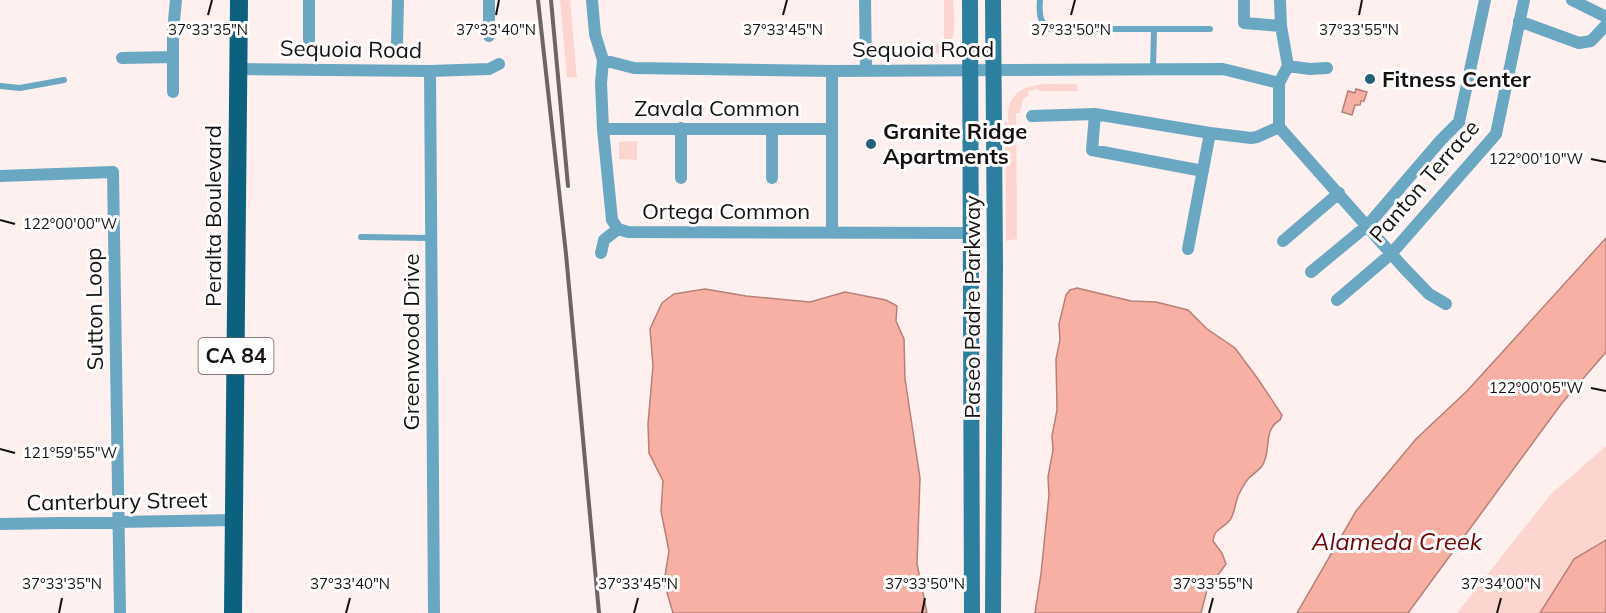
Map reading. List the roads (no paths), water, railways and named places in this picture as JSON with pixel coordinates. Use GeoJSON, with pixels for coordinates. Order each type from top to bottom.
{"type":"FeatureCollection","features":[{"type":"Feature","properties":{"kind":"main road","name":"Peralta Boulevard"},"geometry":{"type":"LineString","coordinates":[[233,613],[239,0]]}},
{"type":"Feature","properties":{"kind":"main road","name":"Paseo Padre Parkway"},"geometry":{"type":"LineString","coordinates":[[970,0],[972,613]]}},
{"type":"Feature","properties":{"kind":"main road","name":"Paseo Padre Parkway"},"geometry":{"type":"LineString","coordinates":[[993,0],[995,266],[993,613]]}},
{"type":"Feature","properties":{"kind":"street"},"geometry":{"type":"LineString","coordinates":[[173,92],[173,31],[176,0]]}},
{"type":"Feature","properties":{"kind":"street"},"geometry":{"type":"LineString","coordinates":[[309,0],[309,40]]}},
{"type":"Feature","properties":{"kind":"street"},"geometry":{"type":"LineString","coordinates":[[397,43],[398,0]]}},
{"type":"Feature","properties":{"kind":"street"},"geometry":{"type":"LineString","coordinates":[[489,0],[489,36]]}},
{"type":"Feature","properties":{"kind":"street","name":"Ortega Common"},"geometry":{"type":"LineString","coordinates":[[592,0],[595,34],[603,60],[601,83],[603,129],[612,220],[618,229],[628,232],[971,233]]}},
{"type":"Feature","properties":{"kind":"street"},"geometry":{"type":"LineString","coordinates":[[865,0],[866,70]]}},
{"type":"Feature","properties":{"kind":"street"},"geometry":{"type":"LineString","coordinates":[[1244,0],[1245,23],[1281,26]]}},
{"type":"Feature","properties":{"kind":"street"},"geometry":{"type":"LineString","coordinates":[[1281,0],[1281,26],[1288,66],[1279,83],[1279,127],[1368,225],[1391,254],[1429,294],[1446,304]]}},
{"type":"Feature","properties":{"kind":"street"},"geometry":{"type":"LineString","coordinates":[[1311,272],[1368,225],[1459,122],[1485,0]]}},
{"type":"Feature","properties":{"kind":"street","name":"Panton Terrace"},"geometry":{"type":"LineString","coordinates":[[1336,300],[1391,254],[1496,134],[1524,0]]}},
{"type":"Feature","properties":{"kind":"street"},"geometry":{"type":"LineString","coordinates":[[1572,0],[1606,17]]}},
{"type":"Feature","properties":{"kind":"street"},"geometry":{"type":"LineString","coordinates":[[1519,21],[1578,44],[1591,41],[1606,25]]}},
{"type":"Feature","properties":{"kind":"street"},"geometry":{"type":"LineString","coordinates":[[122,58],[173,57]]}},
{"type":"Feature","properties":{"kind":"street","name":"Sequoia Road"},"geometry":{"type":"LineString","coordinates":[[603,60],[634,68],[832,71],[970,68],[993,70],[1223,69],[1279,83]]}},
{"type":"Feature","properties":{"kind":"street","name":"Sequoia Road"},"geometry":{"type":"LineString","coordinates":[[238,69],[430,71],[489,69],[499,64]]}},
{"type":"Feature","properties":{"kind":"street"},"geometry":{"type":"LineString","coordinates":[[1288,66],[1310,69],[1327,68]]}},
{"type":"Feature","properties":{"kind":"street","name":"Greenwood Drive"},"geometry":{"type":"LineString","coordinates":[[430,71],[434,613]]}},
{"type":"Feature","properties":{"kind":"street"},"geometry":{"type":"LineString","coordinates":[[832,71],[832,232]]}},
{"type":"Feature","properties":{"kind":"street"},"geometry":{"type":"LineString","coordinates":[[1032,116],[1095,114],[1210,134],[1251,138],[1279,127]]}},
{"type":"Feature","properties":{"kind":"street"},"geometry":{"type":"LineString","coordinates":[[1095,114],[1092,150],[1203,171]]}},
{"type":"Feature","properties":{"kind":"street"},"geometry":{"type":"LineString","coordinates":[[681,128],[681,178]]}},
{"type":"Feature","properties":{"kind":"street","name":"Zavala Common"},"geometry":{"type":"LineString","coordinates":[[603,129],[831,129]]}},
{"type":"Feature","properties":{"kind":"street"},"geometry":{"type":"LineString","coordinates":[[772,129],[772,178]]}},
{"type":"Feature","properties":{"kind":"street"},"geometry":{"type":"LineString","coordinates":[[1188,249],[1210,134]]}},
{"type":"Feature","properties":{"kind":"street","name":"Sutton Loop"},"geometry":{"type":"LineString","coordinates":[[0,176],[113,172],[117,523]]}},
{"type":"Feature","properties":{"kind":"street"},"geometry":{"type":"LineString","coordinates":[[1283,241],[1339,193]]}},
{"type":"Feature","properties":{"kind":"street"},"geometry":{"type":"LineString","coordinates":[[601,253],[604,240],[618,229]]}},
{"type":"Feature","properties":{"kind":"street","name":"Canterbury Street"},"geometry":{"type":"LineString","coordinates":[[0,524],[235,520]]}},
{"type":"Feature","properties":{"kind":"street"},"geometry":{"type":"LineString","coordinates":[[117,523],[120,613]]}},
{"type":"Feature","properties":{"kind":"lane"},"geometry":{"type":"LineString","coordinates":[[1040,0],[1039,15],[1043,24],[1049,29],[1210,29]]}},
{"type":"Feature","properties":{"kind":"lane"},"geometry":{"type":"LineString","coordinates":[[1154,30],[1154,68]]}},
{"type":"Feature","properties":{"kind":"lane"},"geometry":{"type":"LineString","coordinates":[[0,86],[20,88],[64,80]]}},
{"type":"Feature","properties":{"kind":"lane"},"geometry":{"type":"LineString","coordinates":[[361,237],[431,238]]}},
{"type":"Feature","properties":{"kind":"water"},"geometry":{"type":"Polygon","coordinates":[[[1356,89],[1367,92],[1364,101],[1361,101],[1360,105],[1355,105],[1352,115],[1342,112],[1348,91],[1355,93],[1356,89]]]}},
{"type":"Feature","properties":{"kind":"water","name":"Alameda Creek"},"geometry":{"type":"Polygon","coordinates":[[[1606,238],[1606,352],[1562,403],[1408,613],[1297,613],[1356,511],[1416,439],[1467,391],[1606,238]]]}},
{"type":"Feature","properties":{"kind":"water"},"geometry":{"type":"Polygon","coordinates":[[[1077,288],[1131,301],[1156,302],[1188,310],[1207,329],[1235,348],[1282,415],[1271,429],[1262,466],[1246,481],[1232,517],[1214,537],[1213,541],[1222,553],[1226,564],[1207,590],[1201,613],[1035,613],[1049,495],[1048,477],[1053,450],[1052,436],[1057,410],[1056,359],[1060,340],[1059,324],[1066,295],[1070,290],[1077,288]]]}},
{"type":"Feature","properties":{"kind":"water"},"geometry":{"type":"Polygon","coordinates":[[[705,289],[746,296],[810,302],[845,292],[886,300],[897,306],[896,321],[904,339],[905,379],[920,478],[917,564],[927,613],[673,613],[664,582],[669,551],[661,511],[663,481],[649,453],[648,424],[653,366],[650,329],[662,303],[674,294],[705,289]]]}},
{"type":"Feature","properties":{"kind":"water"},"geometry":{"type":"Polygon","coordinates":[[[1606,540],[1606,613],[1540,613],[1574,559],[1606,540]]]}},
{"type":"Feature","properties":{"kind":"railway"},"geometry":{"type":"LineString","coordinates":[[538,0],[566,254],[599,613]]}},
{"type":"Feature","properties":{"kind":"railway"},"geometry":{"type":"LineString","coordinates":[[551,0],[568,186]]}},
{"type":"Feature","properties":{"kind":"place","name":"Fitness Center"},"geometry":{"type":"Point","coordinates":[1370,79]}},
{"type":"Feature","properties":{"kind":"place","name":"Granite Ridge Apartments"},"geometry":{"type":"Point","coordinates":[871,144]}}]}
